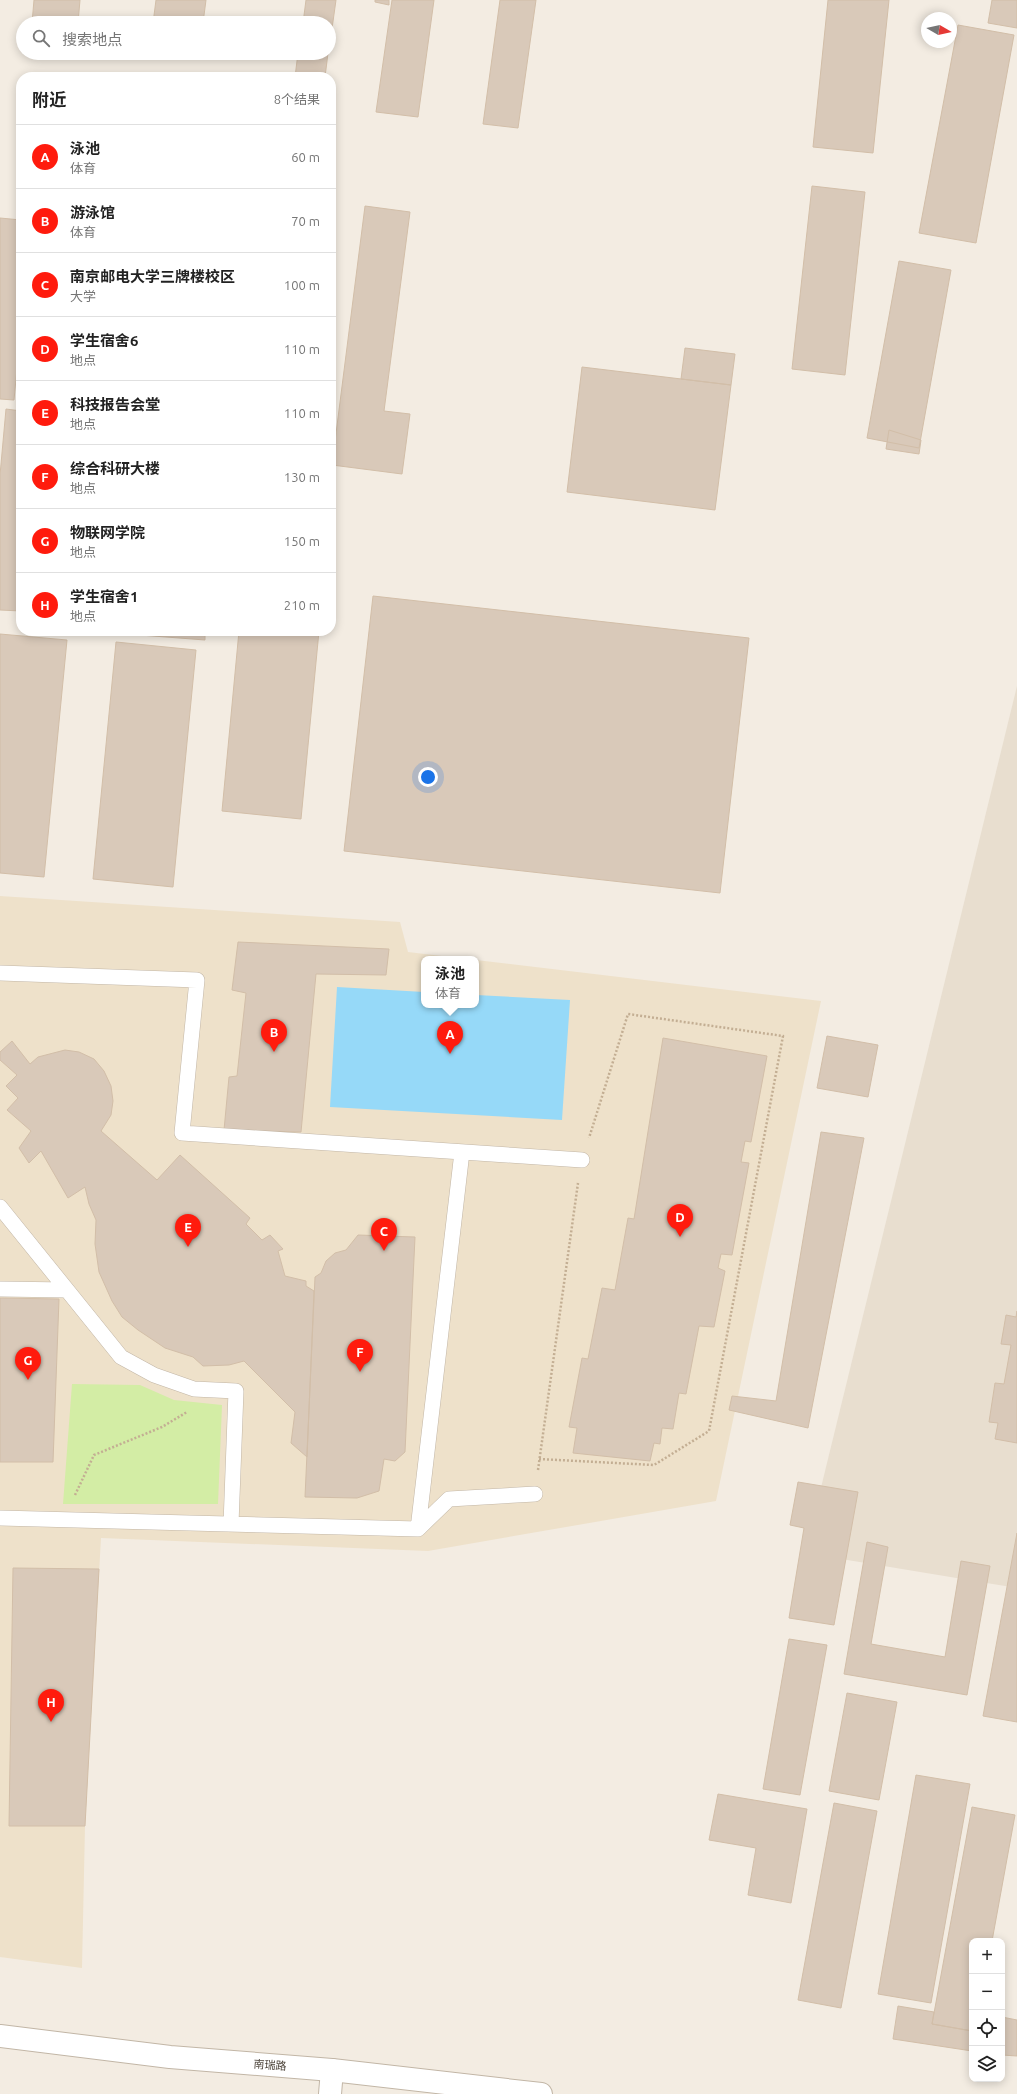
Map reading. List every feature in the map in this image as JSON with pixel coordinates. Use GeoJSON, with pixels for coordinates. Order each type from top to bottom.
{"type":"FeatureCollection","features":[{"type":"Feature","properties":{"kind":"street","name":"南瑞路"},"geometry":{"type":"LineString","coordinates":[[0,2036],[170,2057],[332,2070],[541,2094]]}},
{"type":"Feature","properties":{"kind":"street"},"geometry":{"type":"LineString","coordinates":[[330,2094],[332,2070]]}},
{"type":"Feature","properties":{"kind":"lane"},"geometry":{"type":"LineString","coordinates":[[0,973],[197,980],[182,1133],[582,1160]]}},
{"type":"Feature","properties":{"kind":"lane"},"geometry":{"type":"LineString","coordinates":[[418,1529],[462,1152]]}},
{"type":"Feature","properties":{"kind":"lane"},"geometry":{"type":"LineString","coordinates":[[0,1207],[121,1357],[154,1376],[194,1389],[236,1391],[231,1524]]}},
{"type":"Feature","properties":{"kind":"lane"},"geometry":{"type":"LineString","coordinates":[[0,1289],[67,1290]]}},
{"type":"Feature","properties":{"kind":"lane"},"geometry":{"type":"LineString","coordinates":[[0,1518],[418,1529],[449,1499],[535,1494]]}},
{"type":"Feature","properties":{"kind":"path"},"geometry":{"type":"LineString","coordinates":[[535,1494],[539,1459],[582,1160],[628,1014],[783,1036],[709,1431],[654,1465],[539,1459]]}},
{"type":"Feature","properties":{"kind":"path"},"geometry":{"type":"LineString","coordinates":[[63,1520],[94,1456],[162,1427],[186,1413],[208,1389]]}},
{"type":"Feature","properties":{"kind":"shaded area"},"geometry":{"type":"Polygon","coordinates":[[[1017,686],[1017,1588],[805,1553],[1017,686]]]}},
{"type":"Feature","properties":{"kind":"shaded area"},"geometry":{"type":"Polygon","coordinates":[[[0,896],[400,922],[408,952],[442,956],[421,956],[421,1008],[479,1008],[479,960],[821,1001],[716,1501],[428,1551],[101,1538],[85,1826],[82,1968],[0,1957],[0,896]]]}},
{"type":"Feature","properties":{"kind":"green space"},"geometry":{"type":"Polygon","coordinates":[[[72,1384],[140,1385],[174,1400],[222,1405],[218,1504],[63,1504],[72,1384]]]}},
{"type":"Feature","properties":{"kind":"water"},"geometry":{"type":"Polygon","coordinates":[[[337,987],[421,992],[421,1008],[479,1008],[479,995],[570,1000],[562,1120],[330,1107],[337,987]]]}},
{"type":"Feature","properties":{"kind":"building"},"geometry":{"type":"Polygon","coordinates":[[[34,0],[80,0],[79,16],[33,16],[34,0]]]}},
{"type":"Feature","properties":{"kind":"building"},"geometry":{"type":"Polygon","coordinates":[[[156,0],[206,0],[204,16],[154,16],[156,0]]]}},
{"type":"Feature","properties":{"kind":"building"},"geometry":{"type":"Polygon","coordinates":[[[306,0],[336,0],[334,16],[304,16],[306,0]]]}},
{"type":"Feature","properties":{"kind":"building"},"geometry":{"type":"Polygon","coordinates":[[[375,0],[389,0],[389,5],[375,2],[375,0]]]}},
{"type":"Feature","properties":{"kind":"building"},"geometry":{"type":"Polygon","coordinates":[[[392,0],[434,0],[418,117],[376,112],[392,0]]]}},
{"type":"Feature","properties":{"kind":"building"},"geometry":{"type":"Polygon","coordinates":[[[500,0],[536,0],[518,128],[483,124],[500,0]]]}},
{"type":"Feature","properties":{"kind":"building"},"geometry":{"type":"Polygon","coordinates":[[[828,0],[889,0],[873,153],[813,147],[828,0]]]}},
{"type":"Feature","properties":{"kind":"building"},"geometry":{"type":"Polygon","coordinates":[[[992,0],[1017,0],[1017,28],[988,23],[992,0]]]}},
{"type":"Feature","properties":{"kind":"building"},"geometry":{"type":"Polygon","coordinates":[[[958,25],[1014,35],[976,243],[919,233],[954,48],[957,48],[958,25]]]}},
{"type":"Feature","properties":{"kind":"building"},"geometry":{"type":"Polygon","coordinates":[[[297,60],[327,60],[326,72],[296,72],[297,60]]]}},
{"type":"Feature","properties":{"kind":"building"},"geometry":{"type":"Polygon","coordinates":[[[812,186],[865,192],[845,375],[792,369],[812,186]]]}},
{"type":"Feature","properties":{"kind":"building"},"geometry":{"type":"Polygon","coordinates":[[[365,206],[410,212],[384,411],[410,414],[402,474],[336,466],[336,434],[365,206]]]}},
{"type":"Feature","properties":{"kind":"building"},"geometry":{"type":"Polygon","coordinates":[[[0,218],[16,220],[16,379],[14,400],[0,399],[0,218]]]}},
{"type":"Feature","properties":{"kind":"building"},"geometry":{"type":"Polygon","coordinates":[[[899,261],[951,270],[919,448],[867,438],[899,261]]]}},
{"type":"Feature","properties":{"kind":"building"},"geometry":{"type":"Polygon","coordinates":[[[685,348],[735,354],[731,385],[681,379],[685,348]]]}},
{"type":"Feature","properties":{"kind":"building"},"geometry":{"type":"Polygon","coordinates":[[[582,367],[731,385],[715,510],[567,492],[582,367]]]}},
{"type":"Feature","properties":{"kind":"building"},"geometry":{"type":"Polygon","coordinates":[[[6,409],[16,410],[16,611],[0,610],[0,475],[6,409]]]}},
{"type":"Feature","properties":{"kind":"building"},"geometry":{"type":"Polygon","coordinates":[[[889,430],[921,440],[919,454],[886,449],[889,430]]]}},
{"type":"Feature","properties":{"kind":"building"},"geometry":{"type":"Polygon","coordinates":[[[373,596],[749,638],[720,893],[344,851],[373,596]]]}},
{"type":"Feature","properties":{"kind":"building"},"geometry":{"type":"Polygon","coordinates":[[[0,634],[67,640],[44,877],[0,873],[0,634]]]}},
{"type":"Feature","properties":{"kind":"building"},"geometry":{"type":"Polygon","coordinates":[[[153,636],[205,636],[205,640],[153,636]]]}},
{"type":"Feature","properties":{"kind":"building"},"geometry":{"type":"Polygon","coordinates":[[[239,636],[319,636],[301,819],[222,811],[239,636]]]}},
{"type":"Feature","properties":{"kind":"building"},"geometry":{"type":"Polygon","coordinates":[[[116,642],[196,650],[173,887],[93,879],[116,642]]]}},
{"type":"Feature","properties":{"kind":"building"},"geometry":{"type":"Polygon","coordinates":[[[238,942],[389,949],[386,975],[316,974],[301,1132],[224,1130],[229,1077],[237,1076],[246,993],[232,990],[238,942]]]}},
{"type":"Feature","properties":{"kind":"building"},"geometry":{"type":"Polygon","coordinates":[[[827,1036],[878,1045],[868,1097],[817,1088],[827,1036]]]}},
{"type":"Feature","properties":{"kind":"building"},"geometry":{"type":"Polygon","coordinates":[[[663,1038],[767,1056],[751,1142],[745,1141],[741,1162],[749,1163],[732,1255],[721,1254],[718,1268],[725,1271],[714,1327],[699,1326],[686,1394],[679,1393],[673,1429],[662,1428],[660,1444],[654,1443],[650,1461],[573,1453],[577,1428],[569,1427],[582,1358],[588,1359],[602,1288],[615,1290],[628,1218],[634,1219],[663,1038]]]}},
{"type":"Feature","properties":{"kind":"building"},"geometry":{"type":"Polygon","coordinates":[[[12,1041],[30,1064],[38,1057],[65,1050],[79,1052],[94,1059],[104,1071],[111,1086],[113,1101],[111,1115],[101,1131],[157,1180],[180,1155],[250,1218],[246,1224],[262,1240],[270,1235],[283,1249],[278,1251],[285,1276],[306,1281],[306,1286],[314,1291],[307,1457],[291,1443],[295,1412],[244,1361],[229,1365],[203,1366],[193,1357],[165,1348],[122,1317],[112,1301],[99,1272],[95,1244],[96,1220],[89,1204],[85,1187],[68,1198],[41,1151],[29,1163],[19,1148],[31,1131],[7,1110],[18,1098],[6,1086],[17,1075],[0,1060],[0,1052],[12,1041]]]}},
{"type":"Feature","properties":{"kind":"building"},"geometry":{"type":"Polygon","coordinates":[[[821,1132],[864,1138],[808,1428],[729,1410],[732,1396],[776,1401],[821,1132]]]}},
{"type":"Feature","properties":{"kind":"building"},"geometry":{"type":"Polygon","coordinates":[[[358,1235],[415,1237],[405,1452],[395,1461],[384,1459],[379,1491],[357,1498],[305,1497],[315,1277],[321,1273],[326,1261],[335,1253],[346,1250],[358,1235]]]}},
{"type":"Feature","properties":{"kind":"building"},"geometry":{"type":"Polygon","coordinates":[[[0,1298],[59,1299],[53,1462],[0,1462],[0,1298]]]}},
{"type":"Feature","properties":{"kind":"building"},"geometry":{"type":"Polygon","coordinates":[[[1017,1311],[1017,1443],[995,1439],[998,1423],[989,1422],[995,1383],[1004,1384],[1011,1345],[1001,1344],[1006,1315],[1016,1317],[1017,1311]]]}},
{"type":"Feature","properties":{"kind":"building"},"geometry":{"type":"Polygon","coordinates":[[[798,1482],[858,1492],[834,1625],[789,1618],[804,1528],[790,1525],[798,1482]]]}},
{"type":"Feature","properties":{"kind":"building"},"geometry":{"type":"Polygon","coordinates":[[[1017,1533],[1017,1722],[983,1716],[1017,1533]]]}},
{"type":"Feature","properties":{"kind":"building"},"geometry":{"type":"Polygon","coordinates":[[[867,1542],[888,1547],[871,1644],[945,1657],[961,1561],[990,1566],[967,1695],[844,1674],[867,1542]]]}},
{"type":"Feature","properties":{"kind":"building"},"geometry":{"type":"Polygon","coordinates":[[[13,1568],[99,1569],[85,1826],[9,1826],[13,1568]]]}},
{"type":"Feature","properties":{"kind":"building"},"geometry":{"type":"Polygon","coordinates":[[[789,1639],[827,1645],[800,1795],[763,1789],[789,1639]]]}},
{"type":"Feature","properties":{"kind":"building"},"geometry":{"type":"Polygon","coordinates":[[[847,1693],[897,1702],[879,1800],[829,1791],[847,1693]]]}},
{"type":"Feature","properties":{"kind":"building"},"geometry":{"type":"Polygon","coordinates":[[[916,1775],[970,1784],[931,2003],[878,1994],[916,1775]]]}},
{"type":"Feature","properties":{"kind":"building"},"geometry":{"type":"Polygon","coordinates":[[[718,1794],[807,1809],[791,1903],[748,1895],[756,1848],[709,1840],[718,1794]]]}},
{"type":"Feature","properties":{"kind":"building"},"geometry":{"type":"Polygon","coordinates":[[[834,1803],[877,1811],[841,2008],[798,2000],[834,1803]]]}},
{"type":"Feature","properties":{"kind":"building"},"geometry":{"type":"Polygon","coordinates":[[[972,1807],[1015,1815],[993,1938],[969,1938],[969,2030],[932,2024],[972,1807]]]}},
{"type":"Feature","properties":{"kind":"building"},"geometry":{"type":"Polygon","coordinates":[[[898,2006],[934,2012],[932,2024],[969,2030],[969,2051],[893,2039],[898,2006]]]}},
{"type":"Feature","properties":{"kind":"building"},"geometry":{"type":"Polygon","coordinates":[[[1005,2018],[1017,2020],[1017,2056],[1005,2055],[1005,2018]]]}},
{"type":"Feature","properties":{"kind":"place","name":"游泳馆"},"geometry":{"type":"Point","coordinates":[274,1052]}},
{"type":"Feature","properties":{"kind":"place","name":"泳池"},"geometry":{"type":"Point","coordinates":[450,1054]}},
{"type":"Feature","properties":{"kind":"place","name":"学生宿舍6"},"geometry":{"type":"Point","coordinates":[680,1237]}},
{"type":"Feature","properties":{"kind":"place","name":"科技报告会堂"},"geometry":{"type":"Point","coordinates":[188,1247]}},
{"type":"Feature","properties":{"kind":"place","name":"南京邮电大学三牌楼校区"},"geometry":{"type":"Point","coordinates":[384,1251]}},
{"type":"Feature","properties":{"kind":"place","name":"综合科研大楼"},"geometry":{"type":"Point","coordinates":[360,1372]}},
{"type":"Feature","properties":{"kind":"place","name":"物联网学院"},"geometry":{"type":"Point","coordinates":[28,1380]}},
{"type":"Feature","properties":{"kind":"place","name":"学生宿舍1"},"geometry":{"type":"Point","coordinates":[51,1722]}}]}
